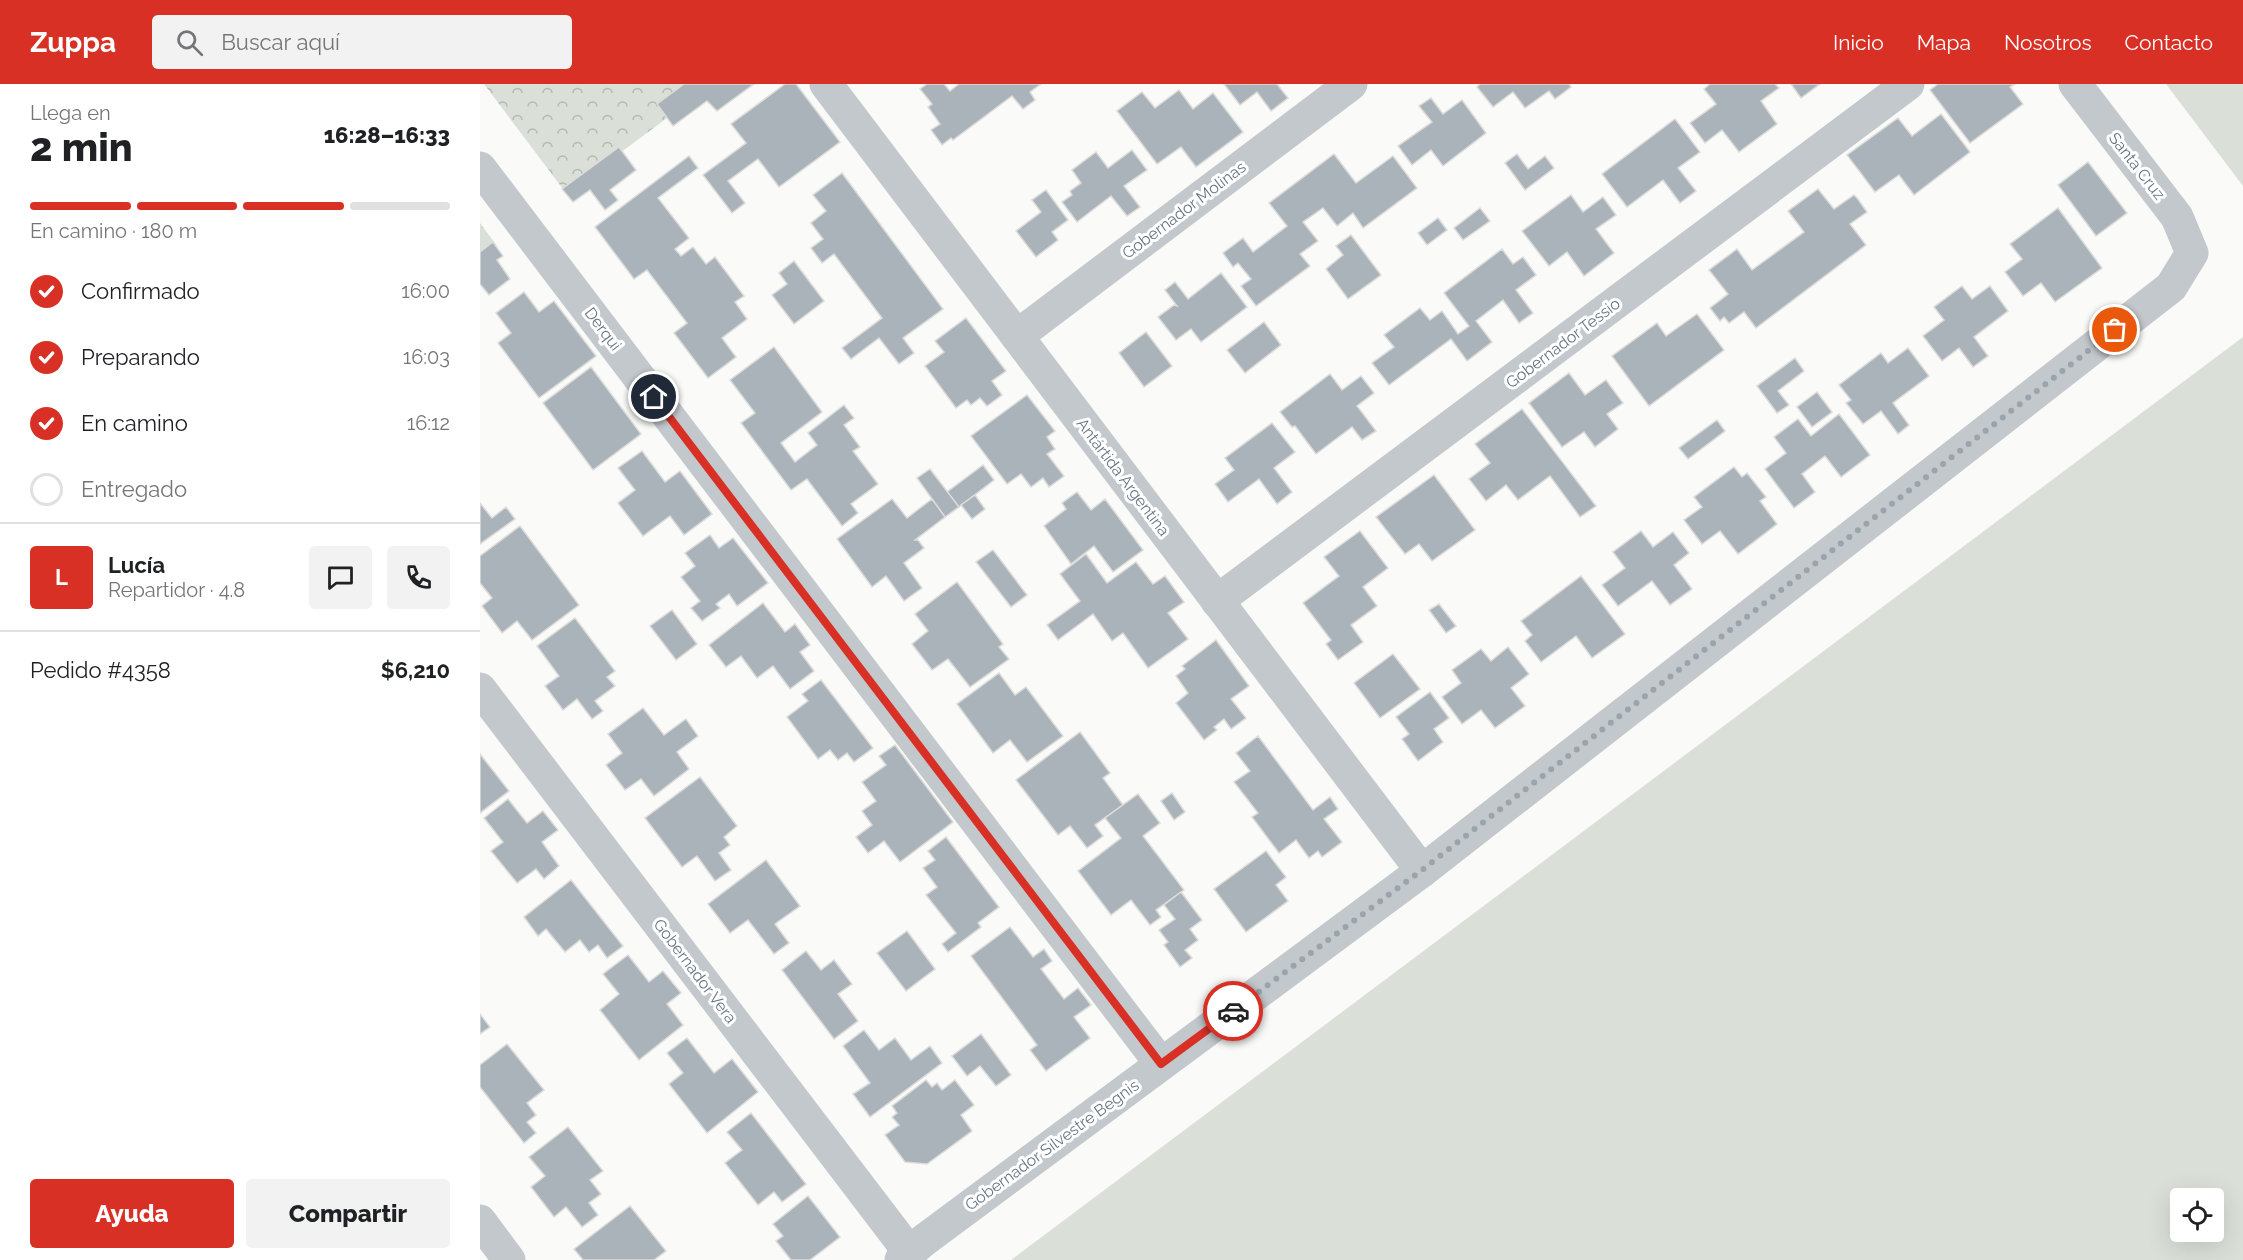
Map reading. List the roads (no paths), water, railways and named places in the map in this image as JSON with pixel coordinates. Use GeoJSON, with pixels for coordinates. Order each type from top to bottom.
{"type":"FeatureCollection","features":[{"type":"Feature","properties":{"kind":"street","name":"Gobernador Molinas"},"geometry":{"type":"LineString","coordinates":[[1017,336],[1351,84]]}},
{"type":"Feature","properties":{"kind":"street","name":"Gobernador Tessio"},"geometry":{"type":"LineString","coordinates":[[1217,601],[1908,84]]}},
{"type":"Feature","properties":{"kind":"street","name":"Santa Cruz"},"geometry":{"type":"LineString","coordinates":[[2075,84],[2177,217],[2192,253]]}},
{"type":"Feature","properties":{"kind":"street","name":"Antártida Argentina"},"geometry":{"type":"LineString","coordinates":[[834,87],[1017,336],[1422,870]]}},
{"type":"Feature","properties":{"kind":"street","name":"Derqui"},"geometry":{"type":"LineString","coordinates":[[480,168],[1161,1064]]}},
{"type":"Feature","properties":{"kind":"street","name":"Gobernador Silvestre Begnis"},"geometry":{"type":"LineString","coordinates":[[905,1256],[922,1241],[1422,870],[2171,286],[2192,253]]}},
{"type":"Feature","properties":{"kind":"street","name":"Gobernador Vera"},"geometry":{"type":"LineString","coordinates":[[480,689],[905,1256]]}},
{"type":"Feature","properties":{"kind":"street"},"geometry":{"type":"LineString","coordinates":[[480,1221],[509,1260]]}}]}
